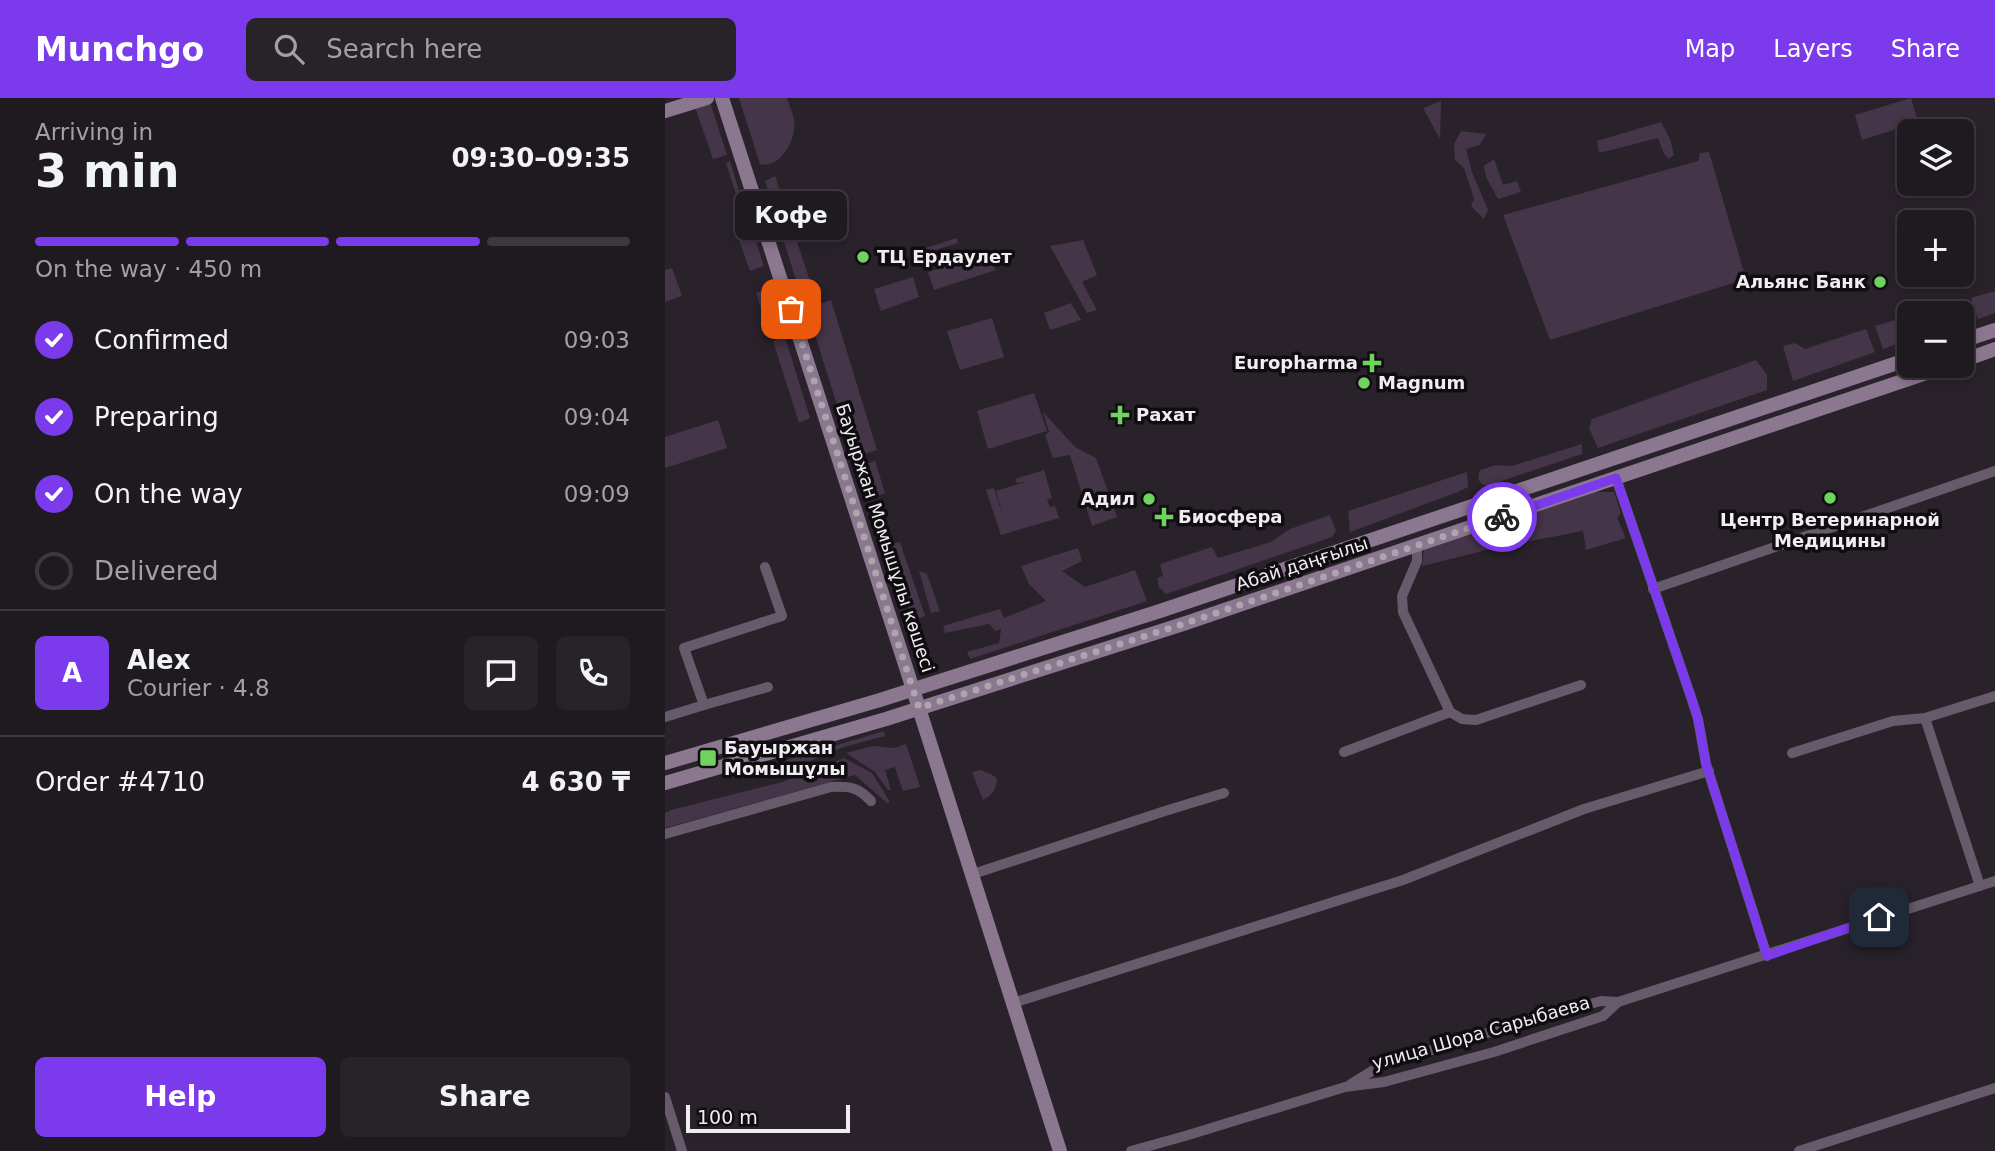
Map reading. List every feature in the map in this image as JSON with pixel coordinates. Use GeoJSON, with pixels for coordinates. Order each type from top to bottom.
{"type":"FeatureCollection","features":[{"type":"Feature","properties":{"kind":"main road"},"geometry":{"type":"LineString","coordinates":[[665,111],[707,98]]}},
{"type":"Feature","properties":{"kind":"main road","name":"Бауыржан Момышұлы көшесі"},"geometry":{"type":"LineString","coordinates":[[722,98],[1060,1151]]}},
{"type":"Feature","properties":{"kind":"main road"},"geometry":{"type":"LineString","coordinates":[[1974,337],[1995,330]]}},
{"type":"Feature","properties":{"kind":"main road"},"geometry":{"type":"LineString","coordinates":[[1974,356],[1995,349]]}},
{"type":"Feature","properties":{"kind":"main road","name":"Абай даңғылы"},"geometry":{"type":"LineString","coordinates":[[665,763],[913,690],[1160,611],[1897,363]]}},
{"type":"Feature","properties":{"kind":"main road","name":"Абай даңғылы"},"geometry":{"type":"LineString","coordinates":[[665,783],[919,708],[1183,624],[1912,378]]}},
{"type":"Feature","properties":{"kind":"street"},"geometry":{"type":"LineString","coordinates":[[1653,589],[1995,471]]}},
{"type":"Feature","properties":{"kind":"street"},"geometry":{"type":"LineString","coordinates":[[1616,478],[1695,708],[1709,771],[1767,956]]}},
{"type":"Feature","properties":{"kind":"street"},"geometry":{"type":"LineString","coordinates":[[1417,546],[1417,561],[1402,596],[1402,612],[1450,712],[1462,719],[1476,720],[1581,685]]}},
{"type":"Feature","properties":{"kind":"street"},"geometry":{"type":"LineString","coordinates":[[704,705],[684,648],[782,616],[765,567]]}},
{"type":"Feature","properties":{"kind":"street"},"geometry":{"type":"LineString","coordinates":[[665,717],[768,687]]}},
{"type":"Feature","properties":{"kind":"street"},"geometry":{"type":"LineString","coordinates":[[1791,752],[1893,721],[1925,718],[1995,696]]}},
{"type":"Feature","properties":{"kind":"street"},"geometry":{"type":"LineString","coordinates":[[1344,752],[1450,712]]}},
{"type":"Feature","properties":{"kind":"street"},"geometry":{"type":"LineString","coordinates":[[1925,718],[1980,886]]}},
{"type":"Feature","properties":{"kind":"street"},"geometry":{"type":"LineString","coordinates":[[1013,1003],[1403,880],[1584,809],[1709,771]]}},
{"type":"Feature","properties":{"kind":"street"},"geometry":{"type":"LineString","coordinates":[[665,834],[831,787],[862,791],[871,801]]}},
{"type":"Feature","properties":{"kind":"street"},"geometry":{"type":"LineString","coordinates":[[973,874],[1224,793]]}},
{"type":"Feature","properties":{"kind":"street","name":"улица Шора Сарыбаева"},"geometry":{"type":"LineString","coordinates":[[1131,1151],[1345,1087],[1384,1083],[1493,1052],[1604,1016],[1618,1002],[1995,881]]}},
{"type":"Feature","properties":{"kind":"street"},"geometry":{"type":"LineString","coordinates":[[1345,1087],[1380,1066],[1601,1000],[1618,1002]]}},
{"type":"Feature","properties":{"kind":"street"},"geometry":{"type":"LineString","coordinates":[[1799,1151],[1995,1088]]}},
{"type":"Feature","properties":{"kind":"street"},"geometry":{"type":"LineString","coordinates":[[665,1097],[682,1151]]}},
{"type":"Feature","properties":{"kind":"shaded area"},"geometry":{"type":"Polygon","coordinates":[[[739,98],[787,98],[794,120],[793,135],[786,151],[775,162],[760,164],[739,98]]]}},
{"type":"Feature","properties":{"kind":"shaded area"},"geometry":{"type":"Polygon","coordinates":[[[1911,98],[1917,119],[1897,119],[1897,129],[1862,140],[1855,115],[1911,98]]]}},
{"type":"Feature","properties":{"kind":"shaded area"},"geometry":{"type":"Polygon","coordinates":[[[1441,101],[1440,139],[1423,108],[1441,101]]]}},
{"type":"Feature","properties":{"kind":"shaded area"},"geometry":{"type":"Polygon","coordinates":[[[710,102],[727,155],[713,159],[695,107],[710,102]]]}},
{"type":"Feature","properties":{"kind":"shaded area"},"geometry":{"type":"Polygon","coordinates":[[[1661,122],[1670,139],[1674,155],[1669,159],[1664,154],[1658,138],[1599,153],[1597,141],[1661,122]]]}},
{"type":"Feature","properties":{"kind":"shaded area"},"geometry":{"type":"Polygon","coordinates":[[[1461,131],[1486,134],[1480,145],[1466,149],[1472,172],[1488,210],[1484,219],[1471,206],[1474,199],[1464,168],[1455,160],[1454,144],[1461,131]]]}},
{"type":"Feature","properties":{"kind":"shaded area"},"geometry":{"type":"Polygon","coordinates":[[[1709,152],[1746,279],[1550,340],[1503,215],[1698,161],[1700,153],[1709,152]]]}},
{"type":"Feature","properties":{"kind":"shaded area"},"geometry":{"type":"Polygon","coordinates":[[[1494,159],[1503,185],[1517,181],[1521,192],[1498,199],[1486,177],[1484,166],[1494,159]]]}},
{"type":"Feature","properties":{"kind":"shaded area"},"geometry":{"type":"Polygon","coordinates":[[[730,161],[748,221],[745,222],[726,163],[730,161]]]}},
{"type":"Feature","properties":{"kind":"shaded area"},"geometry":{"type":"Polygon","coordinates":[[[775,176],[815,296],[801,296],[765,181],[775,176]]]}},
{"type":"Feature","properties":{"kind":"shaded area"},"geometry":{"type":"Polygon","coordinates":[[[752,229],[764,266],[750,271],[737,234],[752,229]]]}},
{"type":"Feature","properties":{"kind":"shaded area"},"geometry":{"type":"Polygon","coordinates":[[[957,238],[958,243],[922,254],[916,251],[957,238]]]}},
{"type":"Feature","properties":{"kind":"shaded area"},"geometry":{"type":"Polygon","coordinates":[[[1083,240],[1097,275],[1082,282],[1097,310],[1087,313],[1050,246],[1083,240]]]}},
{"type":"Feature","properties":{"kind":"shaded area"},"geometry":{"type":"Polygon","coordinates":[[[989,253],[996,270],[934,290],[928,272],[989,253]]]}},
{"type":"Feature","properties":{"kind":"shaded area"},"geometry":{"type":"Polygon","coordinates":[[[672,268],[682,296],[665,302],[665,270],[672,268]]]}},
{"type":"Feature","properties":{"kind":"shaded area"},"geometry":{"type":"Polygon","coordinates":[[[913,277],[919,297],[881,311],[874,289],[913,277]]]}},
{"type":"Feature","properties":{"kind":"shaded area"},"geometry":{"type":"Polygon","coordinates":[[[770,288],[783,328],[769,333],[756,293],[770,288]]]}},
{"type":"Feature","properties":{"kind":"shaded area"},"geometry":{"type":"Polygon","coordinates":[[[1995,291],[1995,313],[1978,319],[1971,298],[1995,291]]]}},
{"type":"Feature","properties":{"kind":"shaded area"},"geometry":{"type":"Polygon","coordinates":[[[831,300],[877,450],[861,455],[852,452],[808,313],[813,306],[831,300]]]}},
{"type":"Feature","properties":{"kind":"shaded area"},"geometry":{"type":"Polygon","coordinates":[[[1071,303],[1081,320],[1050,330],[1044,313],[1071,303]]]}},
{"type":"Feature","properties":{"kind":"shaded area"},"geometry":{"type":"Polygon","coordinates":[[[992,318],[1004,357],[960,370],[947,331],[992,318]]]}},
{"type":"Feature","properties":{"kind":"shaded area"},"geometry":{"type":"Polygon","coordinates":[[[1897,320],[1897,344],[1883,349],[1875,326],[1897,320]]]}},
{"type":"Feature","properties":{"kind":"shaded area"},"geometry":{"type":"Polygon","coordinates":[[[1866,329],[1875,352],[1793,381],[1783,346],[1795,343],[1805,349],[1866,329]]]}},
{"type":"Feature","properties":{"kind":"shaded area"},"geometry":{"type":"Polygon","coordinates":[[[785,337],[810,418],[799,423],[773,341],[785,337]]]}},
{"type":"Feature","properties":{"kind":"shaded area"},"geometry":{"type":"Polygon","coordinates":[[[1756,360],[1767,375],[1767,390],[1598,448],[1589,428],[1592,419],[1756,360]]]}},
{"type":"Feature","properties":{"kind":"shaded area"},"geometry":{"type":"Polygon","coordinates":[[[1034,393],[1047,431],[988,449],[977,411],[1034,393]]]}},
{"type":"Feature","properties":{"kind":"shaded area"},"geometry":{"type":"Polygon","coordinates":[[[1043,412],[1075,447],[1096,458],[1117,517],[1092,526],[1070,455],[1053,458],[1045,435],[1049,432],[1043,412]]]}},
{"type":"Feature","properties":{"kind":"shaded area"},"geometry":{"type":"Polygon","coordinates":[[[718,420],[727,448],[665,468],[665,437],[718,420]]]}},
{"type":"Feature","properties":{"kind":"shaded area"},"geometry":{"type":"Polygon","coordinates":[[[1582,444],[1582,454],[1490,485],[1483,485],[1478,477],[1480,470],[1496,465],[1512,466],[1582,444]]]}},
{"type":"Feature","properties":{"kind":"shaded area"},"geometry":{"type":"Polygon","coordinates":[[[875,461],[885,493],[868,499],[859,472],[864,465],[875,461]]]}},
{"type":"Feature","properties":{"kind":"shaded area"},"geometry":{"type":"Polygon","coordinates":[[[1044,470],[1052,498],[1047,500],[1050,507],[1055,506],[1059,518],[1001,535],[986,490],[994,488],[1005,522],[996,491],[1028,481],[1017,483],[1015,479],[1044,470]]]}},
{"type":"Feature","properties":{"kind":"shaded area"},"geometry":{"type":"Polygon","coordinates":[[[1467,472],[1468,487],[1350,532],[1348,511],[1467,472]]]}},
{"type":"Feature","properties":{"kind":"shaded area"},"geometry":{"type":"Polygon","coordinates":[[[1586,492],[1614,492],[1621,513],[1617,518],[1626,538],[1586,550],[1583,531],[1499,547],[1422,566],[1424,547],[1586,492]]]}},
{"type":"Feature","properties":{"kind":"shaded area"},"geometry":{"type":"Polygon","coordinates":[[[1330,515],[1336,531],[1332,537],[1166,594],[1159,587],[1157,578],[1163,576],[1160,564],[1212,547],[1218,558],[1271,542],[1290,529],[1330,515]]]}},
{"type":"Feature","properties":{"kind":"shaded area"},"geometry":{"type":"Polygon","coordinates":[[[900,542],[925,616],[916,619],[911,615],[887,545],[900,542]]]}},
{"type":"Feature","properties":{"kind":"shaded area"},"geometry":{"type":"Polygon","coordinates":[[[1078,548],[1082,561],[1062,571],[1085,587],[1135,570],[1147,601],[970,659],[967,652],[999,643],[1001,629],[995,631],[989,624],[945,633],[943,626],[1000,609],[1004,618],[1046,601],[1029,584],[1021,566],[1078,548]]]}},
{"type":"Feature","properties":{"kind":"shaded area"},"geometry":{"type":"Polygon","coordinates":[[[919,571],[927,574],[940,611],[931,613],[919,571]]]}},
{"type":"Feature","properties":{"kind":"shaded area"},"geometry":{"type":"Polygon","coordinates":[[[884,731],[885,736],[844,747],[775,775],[774,766],[790,759],[884,731]]]}},
{"type":"Feature","properties":{"kind":"shaded area"},"geometry":{"type":"Polygon","coordinates":[[[906,744],[920,787],[903,791],[895,767],[885,770],[891,790],[888,790],[875,772],[846,753],[873,746],[895,748],[906,744]]]}},
{"type":"Feature","properties":{"kind":"shaded area"},"geometry":{"type":"Polygon","coordinates":[[[844,758],[872,773],[890,802],[887,803],[855,775],[665,828],[665,813],[671,810],[782,782],[844,758]]]}},
{"type":"Feature","properties":{"kind":"shaded area"},"geometry":{"type":"Polygon","coordinates":[[[980,770],[997,779],[993,792],[983,800],[972,772],[980,770]]]}},
{"type":"Feature","properties":{"kind":"way so far"},"geometry":{"type":"LineString","coordinates":[[791,309],[919,708],[1183,624],[1502,517]]}},
{"type":"Feature","properties":{"kind":"place","name":"ТЦ Ердаулет"},"geometry":{"type":"Point","coordinates":[863,257]}},
{"type":"Feature","properties":{"kind":"place","name":"Альянс Банк"},"geometry":{"type":"Point","coordinates":[1880,282]}},
{"type":"Feature","properties":{"kind":"place","name":"Кофе"},"geometry":{"type":"Point","coordinates":[791,309]}},
{"type":"Feature","properties":{"kind":"place","name":"Europharma"},"geometry":{"type":"Point","coordinates":[1372,363]}},
{"type":"Feature","properties":{"kind":"place","name":"Magnum"},"geometry":{"type":"Point","coordinates":[1364,383]}},
{"type":"Feature","properties":{"kind":"place","name":"Рахат"},"geometry":{"type":"Point","coordinates":[1120,415]}},
{"type":"Feature","properties":{"kind":"place","name":"Центр Ветеринарной Медицины"},"geometry":{"type":"Point","coordinates":[1830,498]}},
{"type":"Feature","properties":{"kind":"place","name":"Адил"},"geometry":{"type":"Point","coordinates":[1149,499]}},
{"type":"Feature","properties":{"kind":"place","name":"Биосфера"},"geometry":{"type":"Point","coordinates":[1164,517]}},
{"type":"Feature","properties":{"kind":"place","name":"Бауыржан Момышұлы"},"geometry":{"type":"Point","coordinates":[708,758]}},
{"type":"Feature","properties":{"kind":"route"},"geometry":{"type":"LineString","coordinates":[[1502,517],[1616,478],[1698,719],[1706,764],[1767,956],[1879,917]]}}]}
